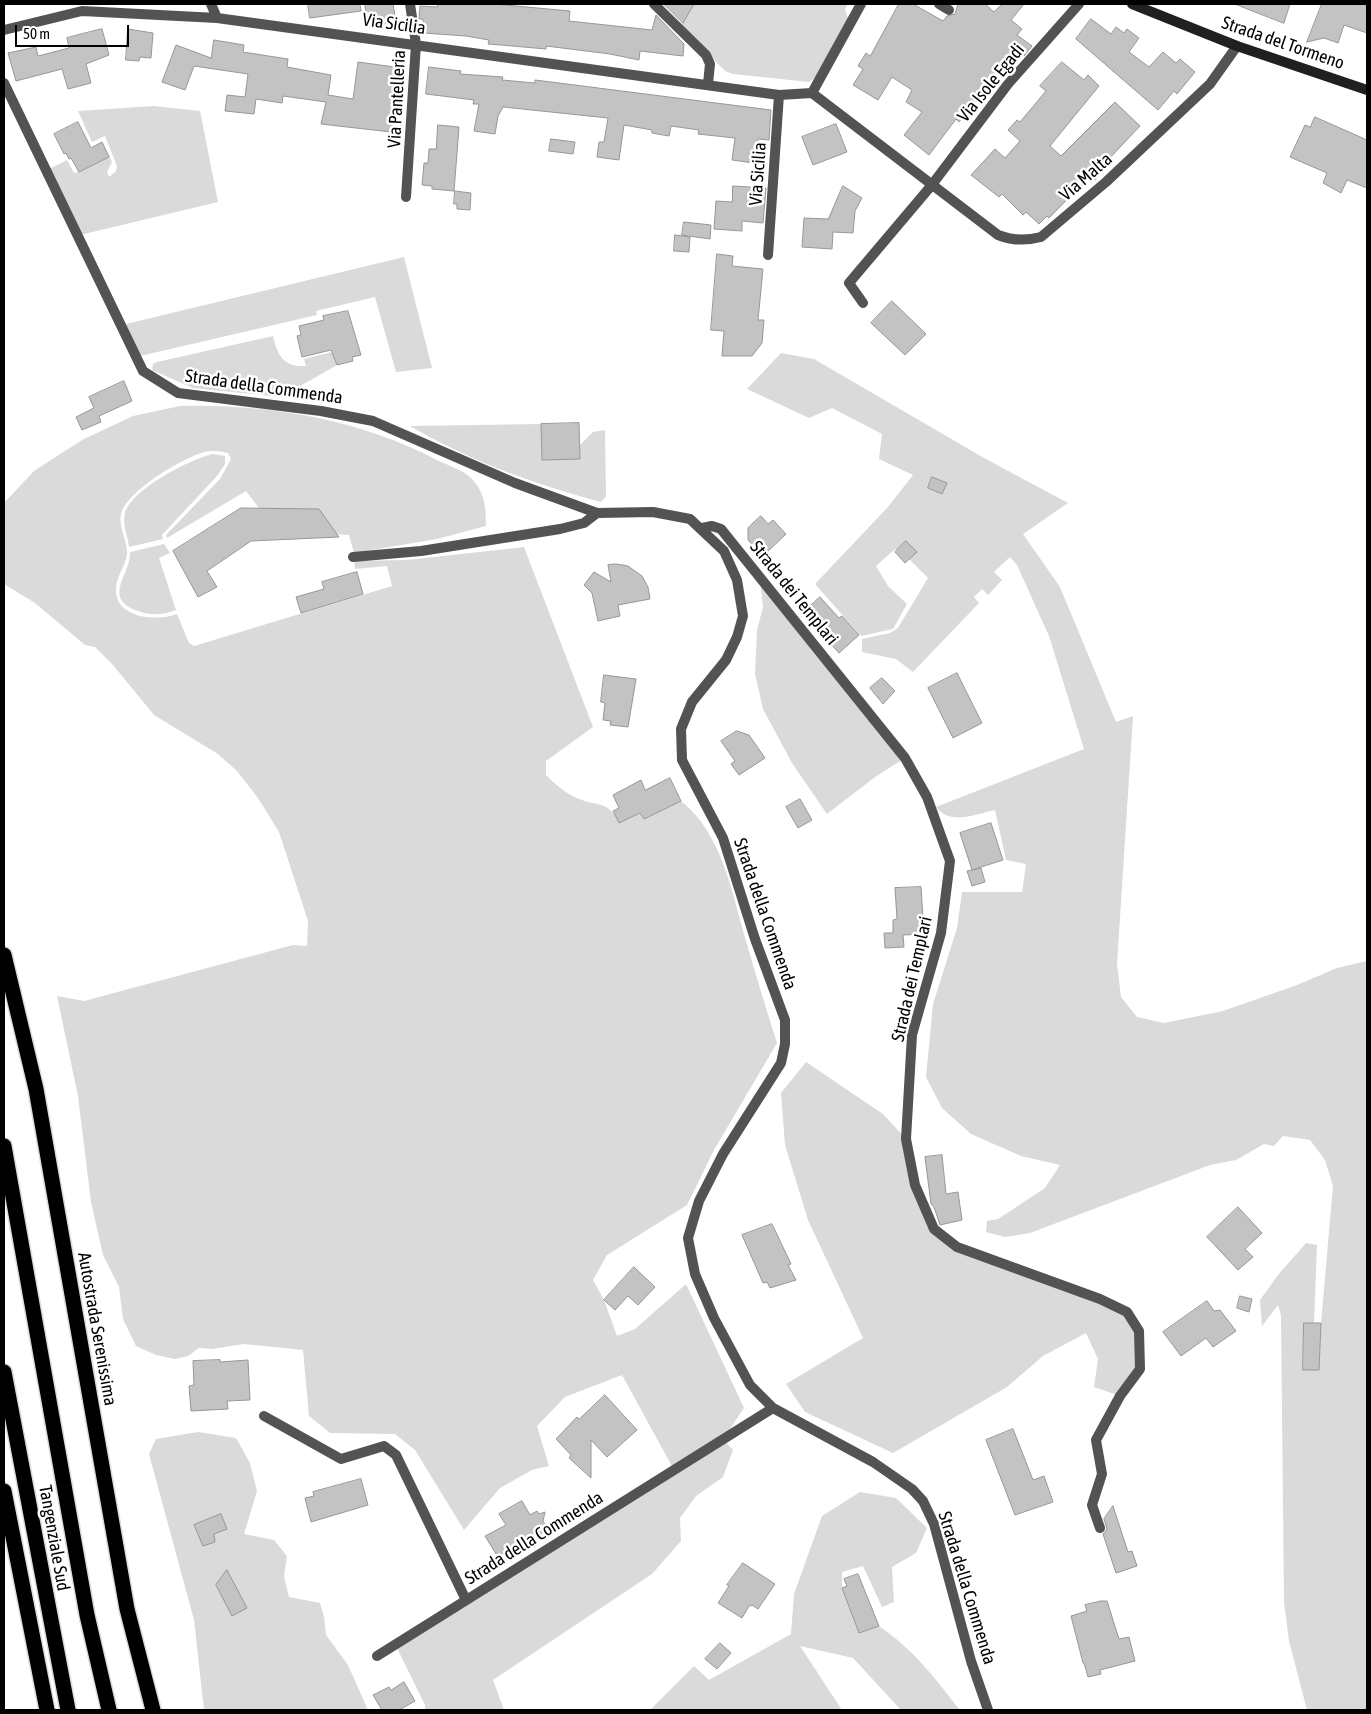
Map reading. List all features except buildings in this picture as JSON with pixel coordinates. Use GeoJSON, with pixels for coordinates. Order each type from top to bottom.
{"type":"FeatureCollection","features":[{"type":"Feature","properties":{"kind":"highway","name":"Autostrada Serenissima"},"geometry":{"type":"LineString","coordinates":[[4,954],[36,1089],[127,1609],[153,1710]]}},
{"type":"Feature","properties":{"kind":"highway"},"geometry":{"type":"LineString","coordinates":[[4,1146],[87,1615],[109,1710]]}},
{"type":"Feature","properties":{"kind":"highway","name":"Tangenziale Sud"},"geometry":{"type":"LineString","coordinates":[[4,1372],[68,1710]]}},
{"type":"Feature","properties":{"kind":"highway"},"geometry":{"type":"LineString","coordinates":[[4,1491],[47,1710]]}},
{"type":"Feature","properties":{"kind":"street"},"geometry":{"type":"LineString","coordinates":[[211,4],[217,18]]}},
{"type":"Feature","properties":{"kind":"street","name":"Via Pantelleria"},"geometry":{"type":"LineString","coordinates":[[406,197],[416,44],[410,4]]}},
{"type":"Feature","properties":{"kind":"street"},"geometry":{"type":"LineString","coordinates":[[654,4],[706,55],[710,64],[708,84]]}},
{"type":"Feature","properties":{"kind":"street"},"geometry":{"type":"LineString","coordinates":[[812,93],[861,4]]}},
{"type":"Feature","properties":{"kind":"street"},"geometry":{"type":"LineString","coordinates":[[939,4],[949,10]]}},
{"type":"Feature","properties":{"kind":"street","name":"Via Isole Egadi"},"geometry":{"type":"LineString","coordinates":[[931,186],[1008,84],[1079,4]]}},
{"type":"Feature","properties":{"kind":"street","name":"Strada del Tormeno"},"geometry":{"type":"LineString","coordinates":[[1132,4],[1237,46],[1367,90]]}},
{"type":"Feature","properties":{"kind":"street","name":"Via Sicilia"},"geometry":{"type":"LineString","coordinates":[[4,30],[81,7],[217,18],[779,95],[812,93]]}},
{"type":"Feature","properties":{"kind":"street","name":"Via Malta"},"geometry":{"type":"LineString","coordinates":[[812,93],[931,186],[998,235],[1022,240],[1041,237],[1106,182],[1210,84],[1237,46]]}},
{"type":"Feature","properties":{"kind":"street","name":"Strada della Commenda"},"geometry":{"type":"LineString","coordinates":[[4,82],[143,371],[178,393],[322,411],[373,421],[515,483],[597,513],[652,512],[690,519],[702,528],[724,551],[737,580],[743,616],[737,637],[726,660],[692,702],[688,711],[681,729],[682,760],[723,838],[755,939],[785,1020],[785,1044],[782,1063],[723,1154],[699,1201],[688,1238],[695,1274],[714,1318],[750,1385],[772,1408],[873,1462],[912,1488],[922,1501],[934,1524],[971,1661],[988,1710]]}},
{"type":"Feature","properties":{"kind":"street","name":"Via Sicilia"},"geometry":{"type":"LineString","coordinates":[[768,255],[779,95]]}},
{"type":"Feature","properties":{"kind":"street"},"geometry":{"type":"LineString","coordinates":[[864,303],[849,283],[931,186]]}},
{"type":"Feature","properties":{"kind":"street","name":"Strada della Commenda"},"geometry":{"type":"LineString","coordinates":[[353,558],[421,551],[560,529],[584,523],[597,513]]}},
{"type":"Feature","properties":{"kind":"street","name":"Strada dei Templari"},"geometry":{"type":"LineString","coordinates":[[702,528],[712,526],[721,529],[727,535],[872,714],[905,758],[928,796],[950,861],[941,933],[912,1035],[906,1139],[915,1185],[934,1230],[956,1247],[1100,1299],[1127,1312],[1139,1331],[1140,1369],[1120,1396],[1096,1440],[1102,1474],[1092,1505],[1100,1528]]}},
{"type":"Feature","properties":{"kind":"street","name":"Strada della Commenda"},"geometry":{"type":"LineString","coordinates":[[377,1656],[772,1408]]}},
{"type":"Feature","properties":{"kind":"street","name":"Strada della Commenda"},"geometry":{"type":"LineString","coordinates":[[264,1416],[341,1459],[384,1446],[396,1455],[466,1600]]}},
{"type":"Feature","properties":{"kind":"shaded area"},"geometry":{"type":"Polygon","coordinates":[[[694,4],[848,4],[845,9],[849,21],[815,78],[809,82],[733,74],[725,71],[681,26],[694,4]]]}},
{"type":"Feature","properties":{"kind":"shaded area"},"geometry":{"type":"Polygon","coordinates":[[[154,106],[200,111],[218,202],[80,235],[49,169],[67,160],[74,173],[78,172],[77,169],[79,172],[109,157],[103,142],[112,162],[107,172],[109,177],[116,171],[117,166],[105,136],[92,142],[78,111],[154,106]]]}},
{"type":"Feature","properties":{"kind":"shaded area"},"geometry":{"type":"Polygon","coordinates":[[[404,257],[432,368],[396,372],[375,297],[316,311],[317,315],[140,356],[126,324],[404,257]]]}},
{"type":"Feature","properties":{"kind":"shaded area"},"geometry":{"type":"Polygon","coordinates":[[[273,336],[280,355],[292,365],[306,366],[304,359],[332,352],[333,356],[335,355],[337,365],[281,397],[193,388],[152,370],[153,364],[157,362],[273,336]]]}},
{"type":"Feature","properties":{"kind":"shaded area"},"geometry":{"type":"Polygon","coordinates":[[[781,353],[814,359],[984,458],[1068,503],[1023,534],[1060,587],[1116,722],[1133,716],[1117,964],[1121,997],[1137,1017],[1164,1023],[1223,1011],[1297,985],[1337,968],[1367,961],[1367,1710],[1307,1710],[1289,1641],[1284,1602],[1281,1315],[1278,1305],[1262,1326],[1260,1300],[1278,1275],[1306,1243],[1317,1245],[1314,1323],[1304,1323],[1303,1369],[1319,1370],[1321,1323],[1333,1186],[1325,1160],[1310,1140],[1283,1136],[1274,1146],[1264,1144],[1236,1160],[1210,1165],[1030,1233],[1005,1237],[986,1232],[987,1221],[998,1219],[1045,1188],[1060,1165],[1021,1156],[971,1134],[942,1108],[926,1077],[933,1004],[957,928],[962,892],[1022,892],[1026,864],[1006,860],[995,810],[971,816],[956,817],[942,813],[936,807],[1084,749],[1049,636],[1017,565],[1010,557],[994,572],[1002,580],[988,595],[982,589],[974,597],[979,603],[913,672],[896,659],[862,652],[862,639],[890,633],[898,628],[928,578],[909,559],[895,549],[876,566],[888,586],[907,604],[893,629],[861,636],[815,584],[888,507],[913,475],[879,459],[882,434],[832,408],[809,418],[747,389],[781,353]]]}},
{"type":"Feature","properties":{"kind":"shaded area"},"geometry":{"type":"Polygon","coordinates":[[[180,406],[213,406],[280,411],[344,424],[407,446],[459,470],[476,483],[484,501],[486,526],[437,539],[354,553],[349,535],[337,534],[259,508],[246,491],[167,538],[166,535],[220,479],[231,459],[228,453],[204,452],[168,469],[143,486],[125,505],[120,519],[127,555],[116,587],[117,597],[121,605],[128,611],[148,617],[158,618],[177,614],[189,643],[194,646],[392,586],[387,566],[355,569],[354,561],[407,560],[524,547],[593,727],[546,761],[546,775],[560,788],[573,796],[607,807],[619,823],[640,813],[644,819],[681,801],[695,814],[716,847],[724,865],[777,1043],[714,1150],[687,1205],[607,1255],[593,1280],[604,1300],[617,1336],[635,1329],[686,1284],[744,1408],[723,1439],[733,1450],[723,1477],[696,1496],[680,1518],[681,1541],[652,1574],[493,1680],[504,1710],[425,1710],[425,1705],[395,1644],[674,1470],[622,1375],[565,1397],[537,1426],[549,1466],[532,1470],[500,1488],[464,1530],[415,1450],[395,1434],[330,1433],[309,1416],[303,1350],[244,1344],[212,1349],[199,1348],[188,1356],[175,1359],[156,1355],[136,1346],[123,1319],[119,1287],[103,1255],[91,1202],[78,1096],[57,996],[84,1001],[293,945],[307,946],[308,921],[279,832],[258,798],[237,771],[218,754],[154,715],[113,665],[95,647],[85,645],[35,603],[4,584],[4,503],[34,471],[82,440],[133,416],[180,406]]]}},
{"type":"Feature","properties":{"kind":"shaded area"},"geometry":{"type":"Polygon","coordinates":[[[541,424],[542,460],[580,459],[580,445],[593,432],[605,430],[606,497],[601,502],[527,479],[479,461],[410,426],[541,424]]]}},
{"type":"Feature","properties":{"kind":"shaded area"},"geometry":{"type":"Polygon","coordinates":[[[213,454],[225,456],[225,464],[217,476],[162,535],[163,539],[129,547],[124,517],[130,504],[138,494],[163,476],[191,462],[213,454]]]}},
{"type":"Feature","properties":{"kind":"shaded area"},"geometry":{"type":"Polygon","coordinates":[[[164,544],[170,553],[159,558],[176,610],[162,614],[152,614],[143,613],[127,606],[121,600],[119,593],[130,552],[164,544]]]}},
{"type":"Feature","properties":{"kind":"shaded area"},"geometry":{"type":"Polygon","coordinates":[[[760,579],[905,758],[875,777],[827,814],[792,763],[763,709],[755,674],[757,630],[763,607],[760,579]]]}},
{"type":"Feature","properties":{"kind":"shaded area"},"geometry":{"type":"Polygon","coordinates":[[[806,1062],[883,1114],[906,1139],[915,1185],[934,1229],[957,1247],[1127,1312],[1139,1331],[1140,1369],[1120,1396],[1094,1387],[1098,1359],[1086,1333],[1043,1356],[1007,1387],[893,1453],[805,1412],[786,1384],[863,1338],[808,1220],[785,1145],[781,1093],[806,1062]]]}},
{"type":"Feature","properties":{"kind":"shaded area"},"geometry":{"type":"Polygon","coordinates":[[[198,1432],[236,1438],[250,1463],[257,1491],[244,1534],[274,1540],[287,1556],[284,1576],[289,1597],[320,1603],[326,1635],[348,1665],[368,1710],[204,1710],[194,1620],[149,1454],[156,1439],[198,1432]]]}},
{"type":"Feature","properties":{"kind":"shaded area"},"geometry":{"type":"Polygon","coordinates":[[[860,1492],[896,1498],[927,1528],[916,1553],[892,1567],[894,1602],[882,1607],[863,1566],[842,1572],[842,1588],[859,1633],[879,1626],[892,1635],[923,1665],[960,1710],[901,1710],[853,1658],[800,1646],[842,1710],[650,1710],[694,1666],[709,1680],[791,1634],[794,1594],[822,1516],[860,1492]]]}}]}
